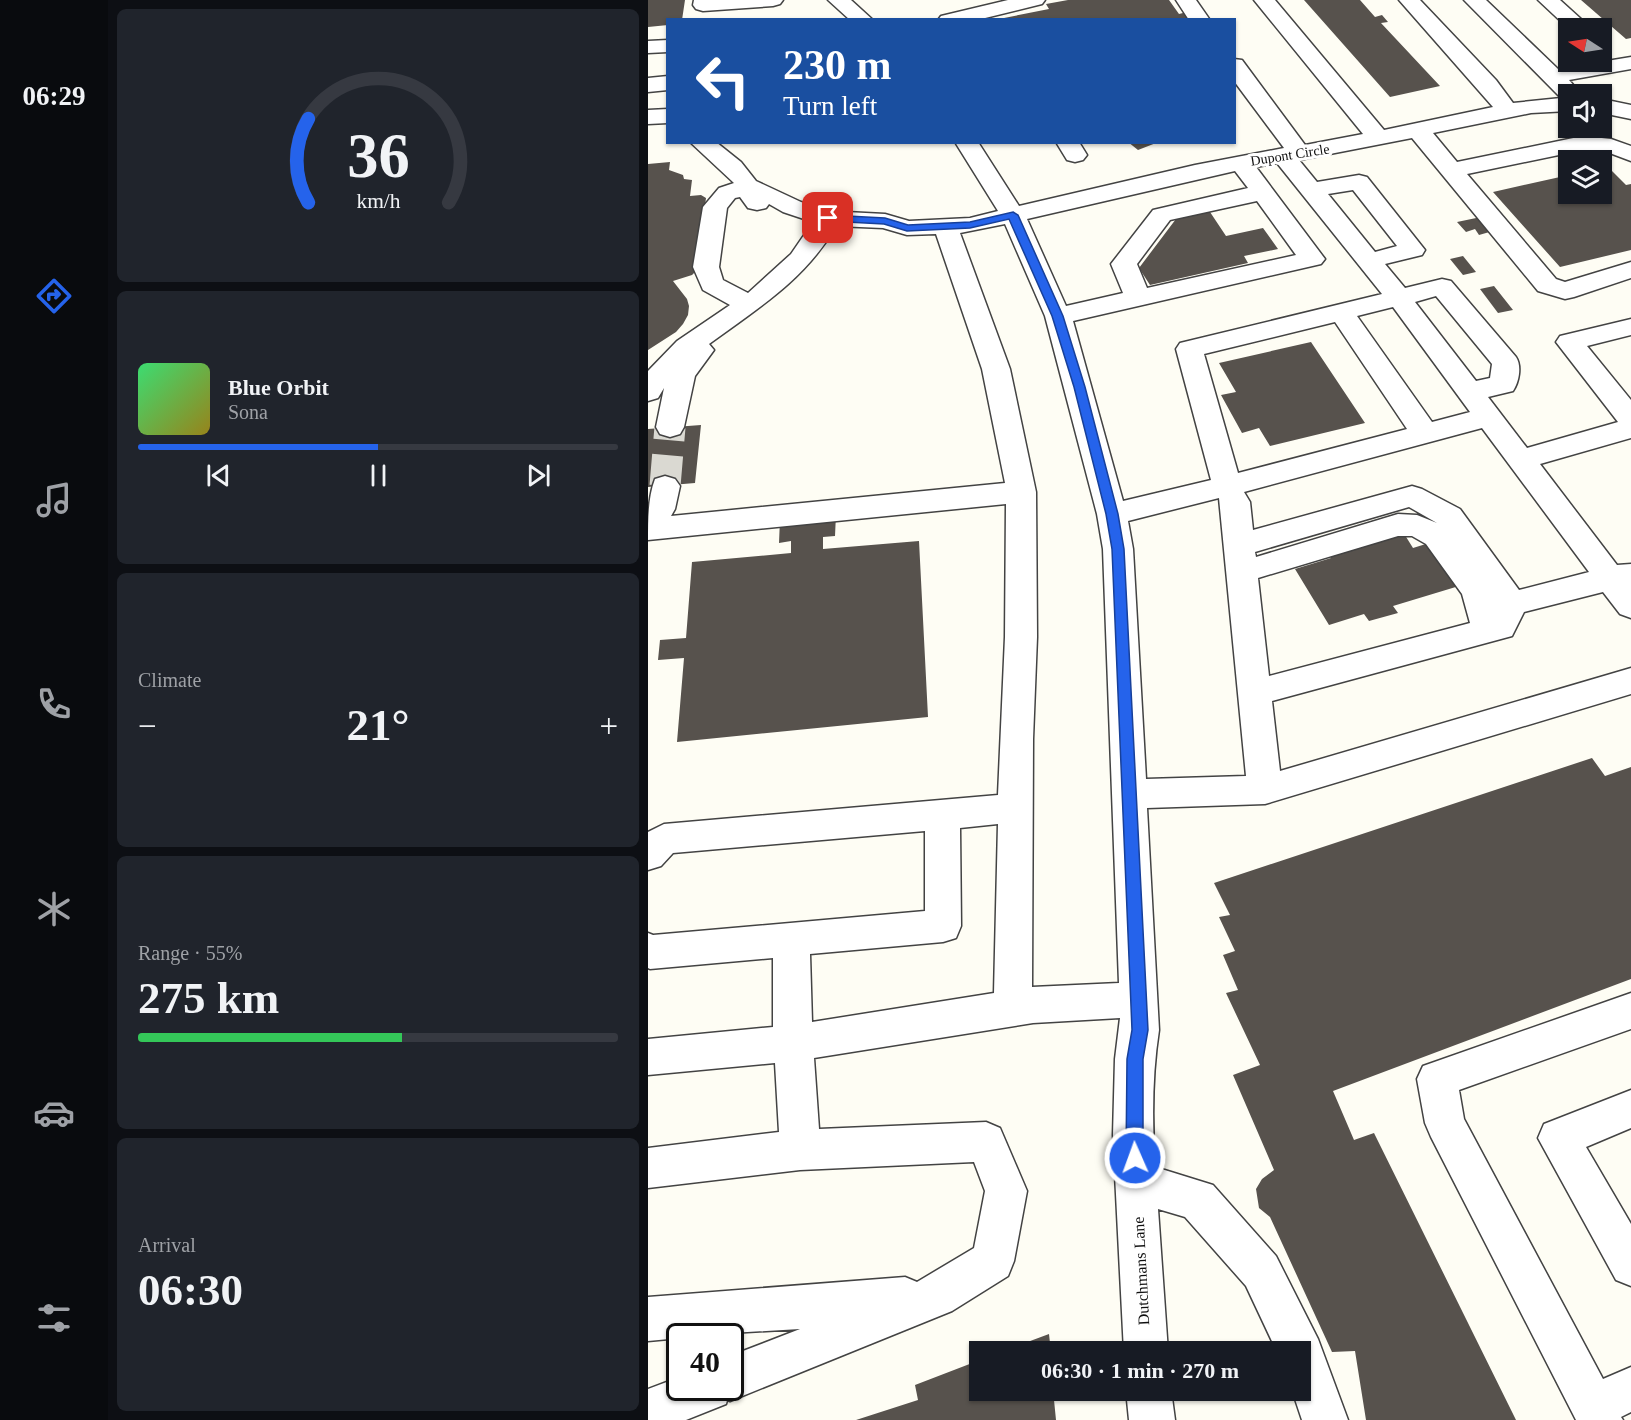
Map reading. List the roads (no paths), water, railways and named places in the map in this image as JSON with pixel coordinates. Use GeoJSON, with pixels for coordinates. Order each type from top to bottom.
{"type":"FeatureCollection","features":[{"type":"Feature","properties":{"kind":"street"},"geometry":{"type":"LineString","coordinates":[[698,8],[773,0]]}},
{"type":"Feature","properties":{"kind":"street"},"geometry":{"type":"LineString","coordinates":[[838,0],[860,18]]}},
{"type":"Feature","properties":{"kind":"street"},"geometry":{"type":"LineString","coordinates":[[955,18],[1035,0]]}},
{"type":"Feature","properties":{"kind":"street"},"geometry":{"type":"LineString","coordinates":[[1186,0],[1199,18]]}},
{"type":"Feature","properties":{"kind":"street"},"geometry":{"type":"LineString","coordinates":[[1264,0],[1378,138]]}},
{"type":"Feature","properties":{"kind":"street"},"geometry":{"type":"LineString","coordinates":[[1409,0],[1488,85],[1508,111]]}},
{"type":"Feature","properties":{"kind":"street"},"geometry":{"type":"LineString","coordinates":[[1474,0],[1561,84]]}},
{"type":"Feature","properties":{"kind":"street"},"geometry":{"type":"LineString","coordinates":[[1548,0],[1569,18]]}},
{"type":"Feature","properties":{"kind":"street"},"geometry":{"type":"LineString","coordinates":[[648,47],[666,46]]}},
{"type":"Feature","properties":{"kind":"street"},"geometry":{"type":"LineString","coordinates":[[1612,54],[1626,64]]}},
{"type":"Feature","properties":{"kind":"street"},"geometry":{"type":"LineString","coordinates":[[1553,76],[1626,64]]}},
{"type":"Feature","properties":{"kind":"street"},"geometry":{"type":"LineString","coordinates":[[1236,69],[1291,153],[1311,190],[1399,298],[1520,460],[1620,575],[1631,606]]}},
{"type":"Feature","properties":{"kind":"street"},"geometry":{"type":"LineString","coordinates":[[648,85],[666,83]]}},
{"type":"Feature","properties":{"kind":"street","name":"Dupont Circle"},"geometry":{"type":"LineString","coordinates":[[704,144],[741,173],[754,201],[796,226],[824,226],[882,238],[907,228],[946,228],[970,225],[1241,163],[1508,111],[1558,105]]}},
{"type":"Feature","properties":{"kind":"street"},"geometry":{"type":"LineString","coordinates":[[1612,108],[1631,112]]}},
{"type":"Feature","properties":{"kind":"street"},"geometry":{"type":"LineString","coordinates":[[648,117],[666,116]]}},
{"type":"Feature","properties":{"kind":"street"},"geometry":{"type":"LineString","coordinates":[[1418,130],[1547,285],[1565,291],[1631,270]]}},
{"type":"Feature","properties":{"kind":"street"},"geometry":{"type":"LineString","coordinates":[[1451,170],[1583,143],[1611,146],[1631,154]]}},
{"type":"Feature","properties":{"kind":"street","name":"Dutchmans Lane"},"geometry":{"type":"LineString","coordinates":[[967,144],[1013,215],[1058,316],[1112,514],[1118,549],[1139,1000],[1140,1030],[1135,1059],[1133,1135],[1145,1341]]}},
{"type":"Feature","properties":{"kind":"street"},"geometry":{"type":"LineString","coordinates":[[1058,316],[1312,259],[1241,163]]}},
{"type":"Feature","properties":{"kind":"street"},"geometry":{"type":"LineString","coordinates":[[1311,190],[1359,182],[1413,250],[1368,261]]}},
{"type":"Feature","properties":{"kind":"street"},"geometry":{"type":"LineString","coordinates":[[743,308],[712,284],[706,267],[715,207],[727,193],[749,186]]}},
{"type":"Feature","properties":{"kind":"street"},"geometry":{"type":"LineString","coordinates":[[1138,298],[1124,264],[1162,215],[1263,192]]}},
{"type":"Feature","properties":{"kind":"street"},"geometry":{"type":"LineString","coordinates":[[648,407],[653,383],[710,328],[743,308],[793,268],[824,226]]}},
{"type":"Feature","properties":{"kind":"street"},"geometry":{"type":"LineString","coordinates":[[946,228],[996,369],[1021,492],[1021,637],[1013,1008]]}},
{"type":"Feature","properties":{"kind":"street"},"geometry":{"type":"LineString","coordinates":[[1264,790],[1236,502],[1227,486],[1189,349],[1442,287],[1506,363],[1503,385],[1469,391]]}},
{"type":"Feature","properties":{"kind":"street"},"geometry":{"type":"LineString","coordinates":[[670,427],[680,376],[690,360],[726,330],[743,308]]}},
{"type":"Feature","properties":{"kind":"street"},"geometry":{"type":"LineString","coordinates":[[1341,312],[1425,433]]}},
{"type":"Feature","properties":{"kind":"street"},"geometry":{"type":"LineString","coordinates":[[1631,327],[1569,342],[1631,419]]}},
{"type":"Feature","properties":{"kind":"street"},"geometry":{"type":"LineString","coordinates":[[1112,514],[1488,417]]}},
{"type":"Feature","properties":{"kind":"street"},"geometry":{"type":"LineString","coordinates":[[1520,460],[1631,428]]}},
{"type":"Feature","properties":{"kind":"street"},"geometry":{"type":"LineString","coordinates":[[648,521],[660,509],[665,486]]}},
{"type":"Feature","properties":{"kind":"street"},"geometry":{"type":"LineString","coordinates":[[648,529],[1021,492]]}},
{"type":"Feature","properties":{"kind":"street"},"geometry":{"type":"LineString","coordinates":[[1241,558],[1412,496],[1450,517],[1512,603]]}},
{"type":"Feature","properties":{"kind":"street"},"geometry":{"type":"LineString","coordinates":[[1241,558],[1398,525],[1417,526],[1437,536],[1477,591],[1487,630]]}},
{"type":"Feature","properties":{"kind":"street"},"geometry":{"type":"LineString","coordinates":[[1512,603],[1620,575]]}},
{"type":"Feature","properties":{"kind":"street"},"geometry":{"type":"LineString","coordinates":[[1254,693],[1501,627],[1512,603]]}},
{"type":"Feature","properties":{"kind":"street"},"geometry":{"type":"LineString","coordinates":[[1131,794],[1264,790],[1631,681]]}},
{"type":"Feature","properties":{"kind":"street"},"geometry":{"type":"LineString","coordinates":[[648,855],[664,839],[1016,808]]}},
{"type":"Feature","properties":{"kind":"street"},"geometry":{"type":"LineString","coordinates":[[648,950],[650,952],[943,926],[942,815]]}},
{"type":"Feature","properties":{"kind":"street"},"geometry":{"type":"LineString","coordinates":[[791,939],[793,1043],[800,1150]]}},
{"type":"Feature","properties":{"kind":"street"},"geometry":{"type":"LineString","coordinates":[[648,1057],[793,1043],[1033,1005],[1139,1000]]}},
{"type":"Feature","properties":{"kind":"street"},"geometry":{"type":"LineString","coordinates":[[1608,1406],[1444,1123],[1437,1079],[1631,1011]]}},
{"type":"Feature","properties":{"kind":"street"},"geometry":{"type":"LineString","coordinates":[[1631,1109],[1558,1138],[1631,1265]]}},
{"type":"Feature","properties":{"kind":"street"},"geometry":{"type":"LineString","coordinates":[[648,1168],[800,1150],[986,1142],[1006,1191],[993,1261],[937,1296],[744,1373]]}},
{"type":"Feature","properties":{"kind":"street"},"geometry":{"type":"LineString","coordinates":[[1136,1182],[1198,1200],[1261,1271],[1302,1355],[1325,1420]]}},
{"type":"Feature","properties":{"kind":"street"},"geometry":{"type":"LineString","coordinates":[[648,1319],[937,1296]]}},
{"type":"Feature","properties":{"kind":"street"},"geometry":{"type":"LineString","coordinates":[[648,1412],[676,1401]]}},
{"type":"Feature","properties":{"kind":"street"},"geometry":{"type":"LineString","coordinates":[[1149,1401],[1152,1420]]}},
{"type":"Feature","properties":{"kind":"tunnel"},"geometry":{"type":"LineString","coordinates":[[665,486],[670,427]]}}]}
